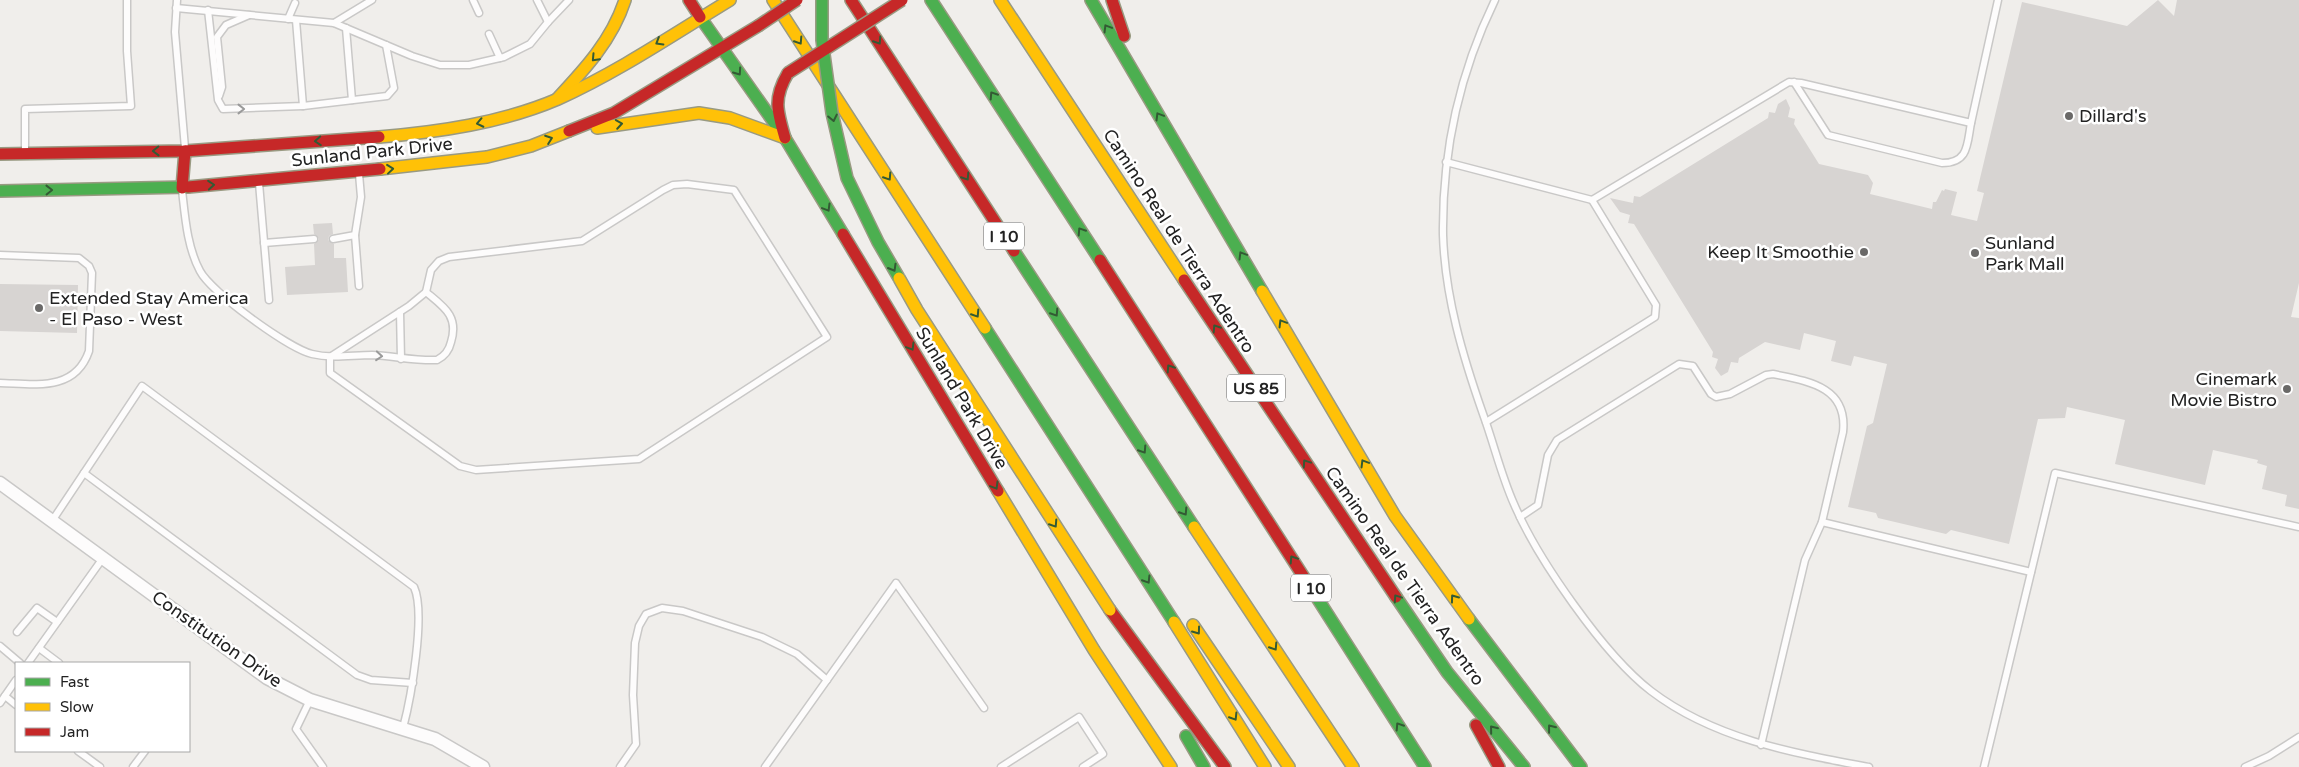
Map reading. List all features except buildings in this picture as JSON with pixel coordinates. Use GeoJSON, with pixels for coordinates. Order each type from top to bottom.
{"type":"FeatureCollection","features":[{"type":"Feature","properties":{"kind":"main road"},"geometry":{"type":"LineString","coordinates":[[557,99],[601,52],[616,27],[625,0]]}},
{"type":"Feature","properties":{"kind":"main road"},"geometry":{"type":"LineString","coordinates":[[689,0],[700,17]]}},
{"type":"Feature","properties":{"kind":"main road","name":"Sunland Park Drive"},"geometry":{"type":"LineString","coordinates":[[0,154],[185,151],[414,134],[497,119],[557,99],[609,72],[730,0]]}},
{"type":"Feature","properties":{"kind":"main road"},"geometry":{"type":"LineString","coordinates":[[773,0],[1055,435],[1265,767]]}},
{"type":"Feature","properties":{"kind":"main road","name":"Sunland Park Drive"},"geometry":{"type":"LineString","coordinates":[[0,191],[182,188],[358,172],[487,157],[531,146],[614,113],[758,26],[797,0]]}},
{"type":"Feature","properties":{"kind":"main road"},"geometry":{"type":"LineString","coordinates":[[822,0],[822,40],[832,113],[847,178],[878,242],[917,310],[1110,610],[1204,767]]}},
{"type":"Feature","properties":{"kind":"main road","name":"I 10"},"geometry":{"type":"LineString","coordinates":[[851,0],[1353,767]]}},
{"type":"Feature","properties":{"kind":"main road"},"geometry":{"type":"LineString","coordinates":[[785,138],[775,104],[780,85],[788,73],[902,0]]}},
{"type":"Feature","properties":{"kind":"main road","name":"I 10"},"geometry":{"type":"LineString","coordinates":[[931,0],[1202,417],[1425,767]]}},
{"type":"Feature","properties":{"kind":"main road","name":"Camino Real de Tierra Adentro"},"geometry":{"type":"LineString","coordinates":[[1000,0],[1248,378],[1447,672],[1524,767]]}},
{"type":"Feature","properties":{"kind":"main road"},"geometry":{"type":"LineString","coordinates":[[1091,0],[1395,516],[1506,670],[1581,767]]}},
{"type":"Feature","properties":{"kind":"main road"},"geometry":{"type":"LineString","coordinates":[[1112,0],[1141,85]]}},
{"type":"Feature","properties":{"kind":"main road","name":"Sunland Park Drive"},"geometry":{"type":"LineString","coordinates":[[700,17],[785,138],[1094,650],[1171,767]]}},
{"type":"Feature","properties":{"kind":"main road"},"geometry":{"type":"LineString","coordinates":[[571,131],[698,113],[730,118],[785,138]]}},
{"type":"Feature","properties":{"kind":"main road"},"geometry":{"type":"LineString","coordinates":[[182,188],[185,151]]}},
{"type":"Feature","properties":{"kind":"main road"},"geometry":{"type":"LineString","coordinates":[[1055,435],[1169,593]]}},
{"type":"Feature","properties":{"kind":"main road"},"geometry":{"type":"LineString","coordinates":[[1110,610],[1225,767]]}},
{"type":"Feature","properties":{"kind":"main road"},"geometry":{"type":"LineString","coordinates":[[1186,616],[1288,767]]}},
{"type":"Feature","properties":{"kind":"main road"},"geometry":{"type":"LineString","coordinates":[[1447,672],[1499,767]]}},
{"type":"Feature","properties":{"kind":"street","name":"Constitution Drive"},"geometry":{"type":"LineString","coordinates":[[0,483],[267,678],[310,700],[435,739],[483,767]]}},
{"type":"Feature","properties":{"kind":"lane"},"geometry":{"type":"LineString","coordinates":[[25,154],[25,109],[132,106],[127,51],[127,0]]}},
{"type":"Feature","properties":{"kind":"lane"},"geometry":{"type":"LineString","coordinates":[[177,0],[175,32],[185,151]]}},
{"type":"Feature","properties":{"kind":"lane"},"geometry":{"type":"LineString","coordinates":[[334,23],[372,0]]}},
{"type":"Feature","properties":{"kind":"lane"},"geometry":{"type":"LineString","coordinates":[[473,0],[479,13]]}},
{"type":"Feature","properties":{"kind":"lane"},"geometry":{"type":"LineString","coordinates":[[537,0],[548,22]]}},
{"type":"Feature","properties":{"kind":"lane"},"geometry":{"type":"LineString","coordinates":[[176,8],[334,23],[440,65],[469,65],[500,58],[530,44],[569,0]]}},
{"type":"Feature","properties":{"kind":"lane"},"geometry":{"type":"LineString","coordinates":[[1495,0],[1480,33],[1464,79],[1453,120],[1446,162],[1444,236],[1449,288],[1459,338],[1508,490],[1520,517],[1541,554],[1582,613],[1617,658],[1651,691],[1694,717],[1740,738],[1761,745],[1869,767]]}},
{"type":"Feature","properties":{"kind":"lane"},"geometry":{"type":"LineString","coordinates":[[1794,82],[1828,135],[1942,163],[1956,162],[1963,156],[1998,0]]}},
{"type":"Feature","properties":{"kind":"lane"},"geometry":{"type":"LineString","coordinates":[[296,1],[292,20],[304,106]]}},
{"type":"Feature","properties":{"kind":"lane"},"geometry":{"type":"LineString","coordinates":[[208,10],[218,100],[223,109],[304,106],[387,96],[394,88],[386,45]]}},
{"type":"Feature","properties":{"kind":"lane"},"geometry":{"type":"LineString","coordinates":[[218,100],[222,87],[218,37],[226,25],[250,15]]}},
{"type":"Feature","properties":{"kind":"lane"},"geometry":{"type":"LineString","coordinates":[[346,28],[352,100]]}},
{"type":"Feature","properties":{"kind":"lane"},"geometry":{"type":"LineString","coordinates":[[489,34],[500,58]]}},
{"type":"Feature","properties":{"kind":"lane"},"geometry":{"type":"LineString","coordinates":[[1592,200],[1782,85],[1794,82],[1970,123]]}},
{"type":"Feature","properties":{"kind":"lane"},"geometry":{"type":"LineString","coordinates":[[1446,162],[1592,200],[1656,305],[1655,317],[1486,422]]}},
{"type":"Feature","properties":{"kind":"lane"},"geometry":{"type":"LineString","coordinates":[[358,172],[361,197],[355,235],[359,286]]}},
{"type":"Feature","properties":{"kind":"lane"},"geometry":{"type":"LineString","coordinates":[[259,181],[269,300]]}},
{"type":"Feature","properties":{"kind":"lane"},"geometry":{"type":"LineString","coordinates":[[687,184],[734,190],[827,337],[639,459],[476,470],[460,466],[330,373],[330,357],[400,312],[426,292],[431,270],[448,257],[582,241],[663,190],[673,185],[687,184]]}},
{"type":"Feature","properties":{"kind":"lane"},"geometry":{"type":"LineString","coordinates":[[182,188],[186,223],[194,257],[200,272],[209,285],[295,348],[311,354],[330,357],[373,355],[401,359],[437,360],[444,356],[450,348],[454,325],[451,317],[442,305],[426,292]]}},
{"type":"Feature","properties":{"kind":"lane"},"geometry":{"type":"LineString","coordinates":[[333,238],[355,235]]}},
{"type":"Feature","properties":{"kind":"lane"},"geometry":{"type":"LineString","coordinates":[[264,243],[314,240]]}},
{"type":"Feature","properties":{"kind":"lane"},"geometry":{"type":"LineString","coordinates":[[0,255],[79,258],[89,266],[92,273],[89,351],[86,362],[78,371],[60,382],[47,384],[0,383]]}},
{"type":"Feature","properties":{"kind":"lane"},"geometry":{"type":"LineString","coordinates":[[400,312],[401,359]]}},
{"type":"Feature","properties":{"kind":"lane"},"geometry":{"type":"LineString","coordinates":[[1520,517],[1538,505],[1548,455],[1557,440],[1678,364],[1694,366],[1711,394],[1716,397],[1730,394],[1766,374],[1813,383],[1831,393],[1838,404],[1844,423],[1822,522],[1805,560],[1761,745]]}},
{"type":"Feature","properties":{"kind":"lane"},"geometry":{"type":"LineString","coordinates":[[52,521],[142,386],[414,587],[419,604],[413,683],[403,728]]}},
{"type":"Feature","properties":{"kind":"lane"},"geometry":{"type":"LineString","coordinates":[[84,473],[357,675],[371,680],[413,683]]}},
{"type":"Feature","properties":{"kind":"lane"},"geometry":{"type":"LineString","coordinates":[[1984,767],[2055,474],[2299,527]]}},
{"type":"Feature","properties":{"kind":"lane"},"geometry":{"type":"LineString","coordinates":[[1822,522],[2031,572]]}},
{"type":"Feature","properties":{"kind":"lane"},"geometry":{"type":"LineString","coordinates":[[29,662],[104,558]]}},
{"type":"Feature","properties":{"kind":"lane"},"geometry":{"type":"LineString","coordinates":[[765,767],[896,583],[984,708]]}},
{"type":"Feature","properties":{"kind":"lane"},"geometry":{"type":"LineString","coordinates":[[18,632],[37,608],[58,622]]}},
{"type":"Feature","properties":{"kind":"lane"},"geometry":{"type":"LineString","coordinates":[[620,767],[628,759],[636,744],[633,695],[635,643],[639,626],[646,614],[662,608],[683,612],[762,637],[797,654],[827,680]]}},
{"type":"Feature","properties":{"kind":"lane"},"geometry":{"type":"LineString","coordinates":[[0,646],[19,662]]}},
{"type":"Feature","properties":{"kind":"lane"},"geometry":{"type":"LineString","coordinates":[[39,648],[58,662]]}},
{"type":"Feature","properties":{"kind":"lane"},"geometry":{"type":"LineString","coordinates":[[0,703],[15,681]]}},
{"type":"Feature","properties":{"kind":"lane"},"geometry":{"type":"LineString","coordinates":[[5,696],[15,704]]}},
{"type":"Feature","properties":{"kind":"lane"},"geometry":{"type":"LineString","coordinates":[[310,700],[296,729],[323,767]]}},
{"type":"Feature","properties":{"kind":"lane"},"geometry":{"type":"LineString","coordinates":[[1001,767],[1079,717],[1103,754],[1083,767]]}},
{"type":"Feature","properties":{"kind":"lane"},"geometry":{"type":"LineString","coordinates":[[2245,767],[2269,756],[2299,737]]}},
{"type":"Feature","properties":{"kind":"lane"},"geometry":{"type":"LineString","coordinates":[[79,752],[100,767]]}},
{"type":"Feature","properties":{"kind":"lane"},"geometry":{"type":"LineString","coordinates":[[133,767],[144,752]]}},
{"type":"Feature","properties":{"kind":"traffic: fast"},"geometry":{"type":"LineString","coordinates":[[822,0],[822,40],[832,113],[847,178],[878,242],[899,278]]}},
{"type":"Feature","properties":{"kind":"traffic: fast"},"geometry":{"type":"LineString","coordinates":[[931,0],[1100,260]]}},
{"type":"Feature","properties":{"kind":"traffic: fast"},"geometry":{"type":"LineString","coordinates":[[1091,0],[1262,291]]}},
{"type":"Feature","properties":{"kind":"traffic: fast"},"geometry":{"type":"LineString","coordinates":[[700,17],[785,138],[843,234]]}},
{"type":"Feature","properties":{"kind":"traffic: fast"},"geometry":{"type":"LineString","coordinates":[[0,191],[188,187]]}},
{"type":"Feature","properties":{"kind":"traffic: fast"},"geometry":{"type":"LineString","coordinates":[[1014,251],[1194,527]]}},
{"type":"Feature","properties":{"kind":"traffic: fast"},"geometry":{"type":"LineString","coordinates":[[985,328],[1174,622]]}},
{"type":"Feature","properties":{"kind":"traffic: fast"},"geometry":{"type":"LineString","coordinates":[[1314,593],[1425,767]]}},
{"type":"Feature","properties":{"kind":"traffic: fast"},"geometry":{"type":"LineString","coordinates":[[1396,597],[1447,672],[1524,767]]}},
{"type":"Feature","properties":{"kind":"traffic: fast"},"geometry":{"type":"LineString","coordinates":[[1469,619],[1581,767]]}},
{"type":"Feature","properties":{"kind":"traffic: fast"},"geometry":{"type":"LineString","coordinates":[[1186,736],[1204,767]]}},
{"type":"Feature","properties":{"kind":"traffic: slow"},"geometry":{"type":"LineString","coordinates":[[557,99],[597,53],[613,28],[625,0]]}},
{"type":"Feature","properties":{"kind":"traffic: slow"},"geometry":{"type":"LineString","coordinates":[[379,137],[470,125],[515,114],[558,99],[646,52],[730,0]]}},
{"type":"Feature","properties":{"kind":"traffic: slow"},"geometry":{"type":"LineString","coordinates":[[773,0],[985,328]]}},
{"type":"Feature","properties":{"kind":"traffic: slow"},"geometry":{"type":"LineString","coordinates":[[1000,0],[1184,280]]}},
{"type":"Feature","properties":{"kind":"traffic: slow"},"geometry":{"type":"LineString","coordinates":[[597,128],[699,113],[730,118],[785,138]]}},
{"type":"Feature","properties":{"kind":"traffic: slow"},"geometry":{"type":"LineString","coordinates":[[380,169],[487,157],[531,146],[569,131]]}},
{"type":"Feature","properties":{"kind":"traffic: slow"},"geometry":{"type":"LineString","coordinates":[[899,278],[917,310],[1110,610]]}},
{"type":"Feature","properties":{"kind":"traffic: slow"},"geometry":{"type":"LineString","coordinates":[[1262,291],[1395,516],[1469,619]]}},
{"type":"Feature","properties":{"kind":"traffic: slow"},"geometry":{"type":"LineString","coordinates":[[998,491],[1094,650],[1171,767]]}},
{"type":"Feature","properties":{"kind":"traffic: slow"},"geometry":{"type":"LineString","coordinates":[[1194,527],[1353,767]]}},
{"type":"Feature","properties":{"kind":"traffic: slow"},"geometry":{"type":"LineString","coordinates":[[1174,622],[1265,767]]}},
{"type":"Feature","properties":{"kind":"traffic: slow"},"geometry":{"type":"LineString","coordinates":[[1193,625],[1289,767]]}},
{"type":"Feature","properties":{"kind":"traffic: jam"},"geometry":{"type":"LineString","coordinates":[[689,0],[700,17]]}},
{"type":"Feature","properties":{"kind":"traffic: jam"},"geometry":{"type":"LineString","coordinates":[[758,26],[797,0]]}},
{"type":"Feature","properties":{"kind":"traffic: jam"},"geometry":{"type":"LineString","coordinates":[[851,0],[1014,251]]}},
{"type":"Feature","properties":{"kind":"traffic: jam"},"geometry":{"type":"LineString","coordinates":[[788,73],[902,0]]}},
{"type":"Feature","properties":{"kind":"traffic: jam"},"geometry":{"type":"LineString","coordinates":[[1112,0],[1124,36]]}},
{"type":"Feature","properties":{"kind":"traffic: jam"},"geometry":{"type":"LineString","coordinates":[[569,131],[614,113],[758,26]]}},
{"type":"Feature","properties":{"kind":"traffic: jam"},"geometry":{"type":"LineString","coordinates":[[785,138],[778,112],[778,97],[788,73]]}},
{"type":"Feature","properties":{"kind":"traffic: jam"},"geometry":{"type":"LineString","coordinates":[[0,154],[185,151],[379,137]]}},
{"type":"Feature","properties":{"kind":"traffic: jam"},"geometry":{"type":"LineString","coordinates":[[182,188],[185,151]]}},
{"type":"Feature","properties":{"kind":"traffic: jam"},"geometry":{"type":"LineString","coordinates":[[188,187],[380,169]]}},
{"type":"Feature","properties":{"kind":"traffic: jam"},"geometry":{"type":"LineString","coordinates":[[843,234],[998,491]]}},
{"type":"Feature","properties":{"kind":"traffic: jam"},"geometry":{"type":"LineString","coordinates":[[1100,260],[1314,593]]}},
{"type":"Feature","properties":{"kind":"traffic: jam"},"geometry":{"type":"LineString","coordinates":[[1184,280],[1396,597]]}},
{"type":"Feature","properties":{"kind":"traffic: jam"},"geometry":{"type":"LineString","coordinates":[[1110,610],[1225,767]]}},
{"type":"Feature","properties":{"kind":"traffic: jam"},"geometry":{"type":"LineString","coordinates":[[1476,725],[1499,767]]}},
{"type":"Feature","properties":{"kind":"place","name":"Dillard's"},"geometry":{"type":"Point","coordinates":[2069,116]}},
{"type":"Feature","properties":{"kind":"place","name":"Keep It Smoothie"},"geometry":{"type":"Point","coordinates":[1864,252]}},
{"type":"Feature","properties":{"kind":"place","name":"Sunland Park Mall"},"geometry":{"type":"Point","coordinates":[1975,253]}},
{"type":"Feature","properties":{"kind":"place","name":"Extended Stay America - El Paso - West"},"geometry":{"type":"Point","coordinates":[39,308]}},
{"type":"Feature","properties":{"kind":"place","name":"Cinemark Movie Bistro"},"geometry":{"type":"Point","coordinates":[2287,389]}}]}
